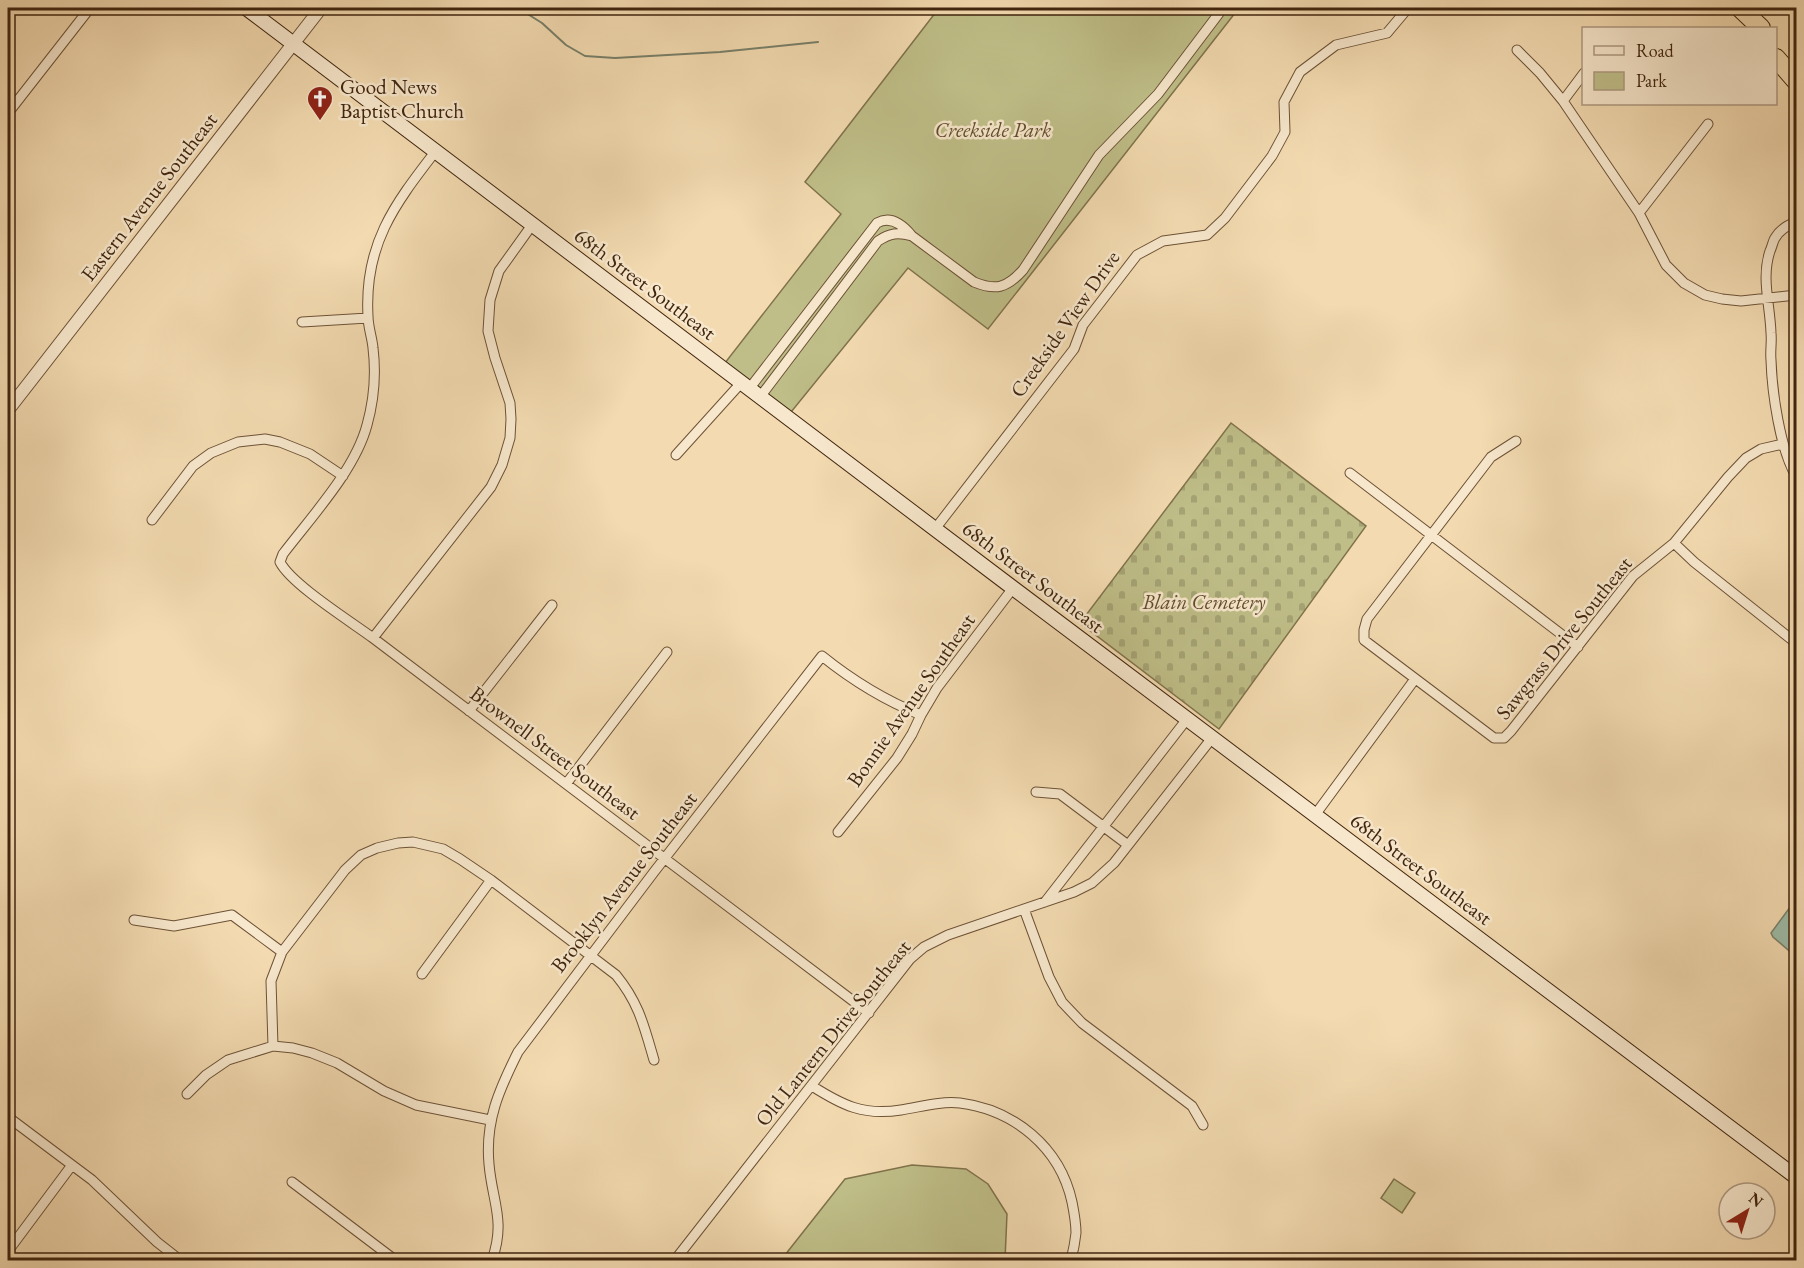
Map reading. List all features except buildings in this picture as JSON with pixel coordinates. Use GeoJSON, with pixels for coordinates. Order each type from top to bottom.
{"type":"FeatureCollection","features":[{"type":"Feature","properties":{"kind":"highway"},"geometry":{"type":"LineString","coordinates":[[1730,8],[1748,27]]}},
{"type":"Feature","properties":{"kind":"highway"},"geometry":{"type":"LineString","coordinates":[[1740,8],[1760,27]]}},
{"type":"Feature","properties":{"kind":"highway"},"geometry":{"type":"LineString","coordinates":[[1777,45],[1797,65]]}},
{"type":"Feature","properties":{"kind":"highway"},"geometry":{"type":"LineString","coordinates":[[1777,59],[1797,81]]}},
{"type":"Feature","properties":{"kind":"main road","name":"68th Street Southeast"},"geometry":{"type":"LineString","coordinates":[[246,8],[1797,1177]]}},
{"type":"Feature","properties":{"kind":"street"},"geometry":{"type":"LineString","coordinates":[[8,113],[90,8]]}},
{"type":"Feature","properties":{"kind":"street","name":"Eastern Avenue Southeast"},"geometry":{"type":"LineString","coordinates":[[8,410],[321,8]]}},
{"type":"Feature","properties":{"kind":"street"},"geometry":{"type":"LineString","coordinates":[[750,390],[877,223],[882,220],[897,222],[905,227],[912,236],[974,282],[997,288],[1015,279],[1099,155],[1158,94],[1223,8]]}},
{"type":"Feature","properties":{"kind":"street","name":"Creekside View Drive"},"geometry":{"type":"LineString","coordinates":[[935,529],[1074,349],[1083,325],[1137,255],[1163,241],[1207,234],[1225,218],[1272,156],[1285,132],[1284,102],[1300,72],[1336,45],[1387,33],[1407,8]]}},
{"type":"Feature","properties":{"kind":"street"},"geometry":{"type":"LineString","coordinates":[[1517,50],[1563,101],[1639,213],[1666,265],[1684,283],[1705,295],[1722,299],[1741,301],[1797,296]]}},
{"type":"Feature","properties":{"kind":"street"},"geometry":{"type":"LineString","coordinates":[[1563,101],[1582,76]]}},
{"type":"Feature","properties":{"kind":"street"},"geometry":{"type":"LineString","coordinates":[[1639,213],[1708,124]]}},
{"type":"Feature","properties":{"kind":"street"},"geometry":{"type":"LineString","coordinates":[[152,520],[193,466],[212,453],[238,442],[265,439],[279,442],[310,454],[343,476],[363,438],[373,399],[374,358],[368,318],[369,278],[374,253],[385,224],[406,190],[435,152]]}},
{"type":"Feature","properties":{"kind":"street"},"geometry":{"type":"LineString","coordinates":[[1797,222],[1784,227],[1775,237],[1767,259],[1765,275],[1772,333],[1771,360],[1778,416],[1783,444],[1797,476]]}},
{"type":"Feature","properties":{"kind":"street"},"geometry":{"type":"LineString","coordinates":[[373,638],[491,487],[502,465],[510,438],[510,403],[490,340],[488,314],[499,271],[532,225]]}},
{"type":"Feature","properties":{"kind":"street"},"geometry":{"type":"LineString","coordinates":[[676,455],[750,390],[878,241],[888,234],[899,232],[912,236]]}},
{"type":"Feature","properties":{"kind":"street"},"geometry":{"type":"LineString","coordinates":[[302,322],[368,318]]}},
{"type":"Feature","properties":{"kind":"street"},"geometry":{"type":"LineString","coordinates":[[1315,815],[1415,679],[1364,640],[1367,619],[1491,458],[1516,441]]}},
{"type":"Feature","properties":{"kind":"street","name":"Sawgrass Drive Southeast"},"geometry":{"type":"LineString","coordinates":[[1415,679],[1494,738],[1504,738],[1633,576],[1674,543],[1746,458],[1761,449],[1783,444]]}},
{"type":"Feature","properties":{"kind":"street"},"geometry":{"type":"LineString","coordinates":[[1350,473],[1578,647]]}},
{"type":"Feature","properties":{"kind":"street","name":"Brownell Street Southeast"},"geometry":{"type":"LineString","coordinates":[[343,476],[283,554],[280,562],[284,570],[869,1013]]}},
{"type":"Feature","properties":{"kind":"street"},"geometry":{"type":"LineString","coordinates":[[1674,543],[1694,562],[1797,643]]}},
{"type":"Feature","properties":{"kind":"street","name":"Bonnie Avenue Southeast"},"geometry":{"type":"LineString","coordinates":[[838,831],[897,758],[921,715],[955,663],[1013,588]]}},
{"type":"Feature","properties":{"kind":"street"},"geometry":{"type":"LineString","coordinates":[[469,711],[552,605]]}},
{"type":"Feature","properties":{"kind":"street"},"geometry":{"type":"LineString","coordinates":[[566,784],[667,652]]}},
{"type":"Feature","properties":{"kind":"street","name":"Brooklyn Avenue Southeast"},"geometry":{"type":"LineString","coordinates":[[492,1260],[499,1230],[499,1213],[489,1166],[490,1120],[501,1086],[518,1052],[822,656],[874,694],[921,715]]}},
{"type":"Feature","properties":{"kind":"street"},"geometry":{"type":"LineString","coordinates":[[1044,902],[1187,719]]}},
{"type":"Feature","properties":{"kind":"street","name":"Old Lantern Drive Southeast"},"geometry":{"type":"LineString","coordinates":[[675,1260],[910,959],[924,946],[948,935],[1074,892],[1092,883],[1114,864],[1212,738]]}},
{"type":"Feature","properties":{"kind":"street"},"geometry":{"type":"LineString","coordinates":[[1036,792],[1060,794],[1128,845]]}},
{"type":"Feature","properties":{"kind":"street"},"geometry":{"type":"LineString","coordinates":[[273,1046],[271,981],[282,952],[345,870],[361,855],[398,843],[413,842],[443,849],[491,880],[616,975],[630,992],[641,1017],[654,1060]]}},
{"type":"Feature","properties":{"kind":"street"},"geometry":{"type":"LineString","coordinates":[[422,974],[491,880]]}},
{"type":"Feature","properties":{"kind":"street"},"geometry":{"type":"LineString","coordinates":[[1024,909],[1049,977],[1062,1002],[1082,1023],[1192,1106],[1203,1125]]}},
{"type":"Feature","properties":{"kind":"street"},"geometry":{"type":"LineString","coordinates":[[134,920],[174,926],[232,915],[282,952]]}},
{"type":"Feature","properties":{"kind":"street"},"geometry":{"type":"LineString","coordinates":[[187,1094],[206,1075],[228,1060],[273,1046],[293,1048],[329,1060],[384,1091],[416,1105],[490,1120]]}},
{"type":"Feature","properties":{"kind":"street"},"geometry":{"type":"LineString","coordinates":[[812,1086],[838,1102],[867,1112],[960,1103],[987,1109],[1013,1120],[1033,1134],[1049,1152],[1069,1191],[1076,1233],[1071,1260]]}},
{"type":"Feature","properties":{"kind":"street"},"geometry":{"type":"LineString","coordinates":[[8,1117],[106,1193],[157,1242],[180,1260]]}},
{"type":"Feature","properties":{"kind":"street"},"geometry":{"type":"LineString","coordinates":[[8,1251],[72,1165]]}},
{"type":"Feature","properties":{"kind":"street"},"geometry":{"type":"LineString","coordinates":[[292,1182],[395,1260]]}},
{"type":"Feature","properties":{"kind":"green space","name":"Creekside Park"},"geometry":{"type":"Polygon","coordinates":[[[939,8],[1239,8],[988,329],[908,268],[787,417],[721,368],[841,214],[805,182],[939,8]]]}},
{"type":"Feature","properties":{"kind":"green space","name":"Blain Cemetery"},"geometry":{"type":"Polygon","coordinates":[[[1231,423],[1366,526],[1219,729],[1080,623],[1231,423]]]}},
{"type":"Feature","properties":{"kind":"green space"},"geometry":{"type":"Polygon","coordinates":[[[912,1165],[966,1169],[988,1184],[1007,1214],[1005,1260],[781,1260],[845,1179],[912,1165]]]}},
{"type":"Feature","properties":{"kind":"green space"},"geometry":{"type":"Polygon","coordinates":[[[1394,1179],[1415,1193],[1402,1213],[1381,1198],[1394,1179]]]}},
{"type":"Feature","properties":{"kind":"shaded area"},"geometry":{"type":"Polygon","coordinates":[[[1796,899],[1796,954],[1794,955],[1771,933],[1796,899]]]}},
{"type":"Feature","properties":{"kind":"waterway"},"geometry":{"type":"LineString","coordinates":[[518,8],[542,23],[566,45],[585,56],[615,58],[720,52],[818,42]]}},
{"type":"Feature","properties":{"kind":"place","name":"Good News Baptist Church"},"geometry":{"type":"Point","coordinates":[320,122]}}]}
